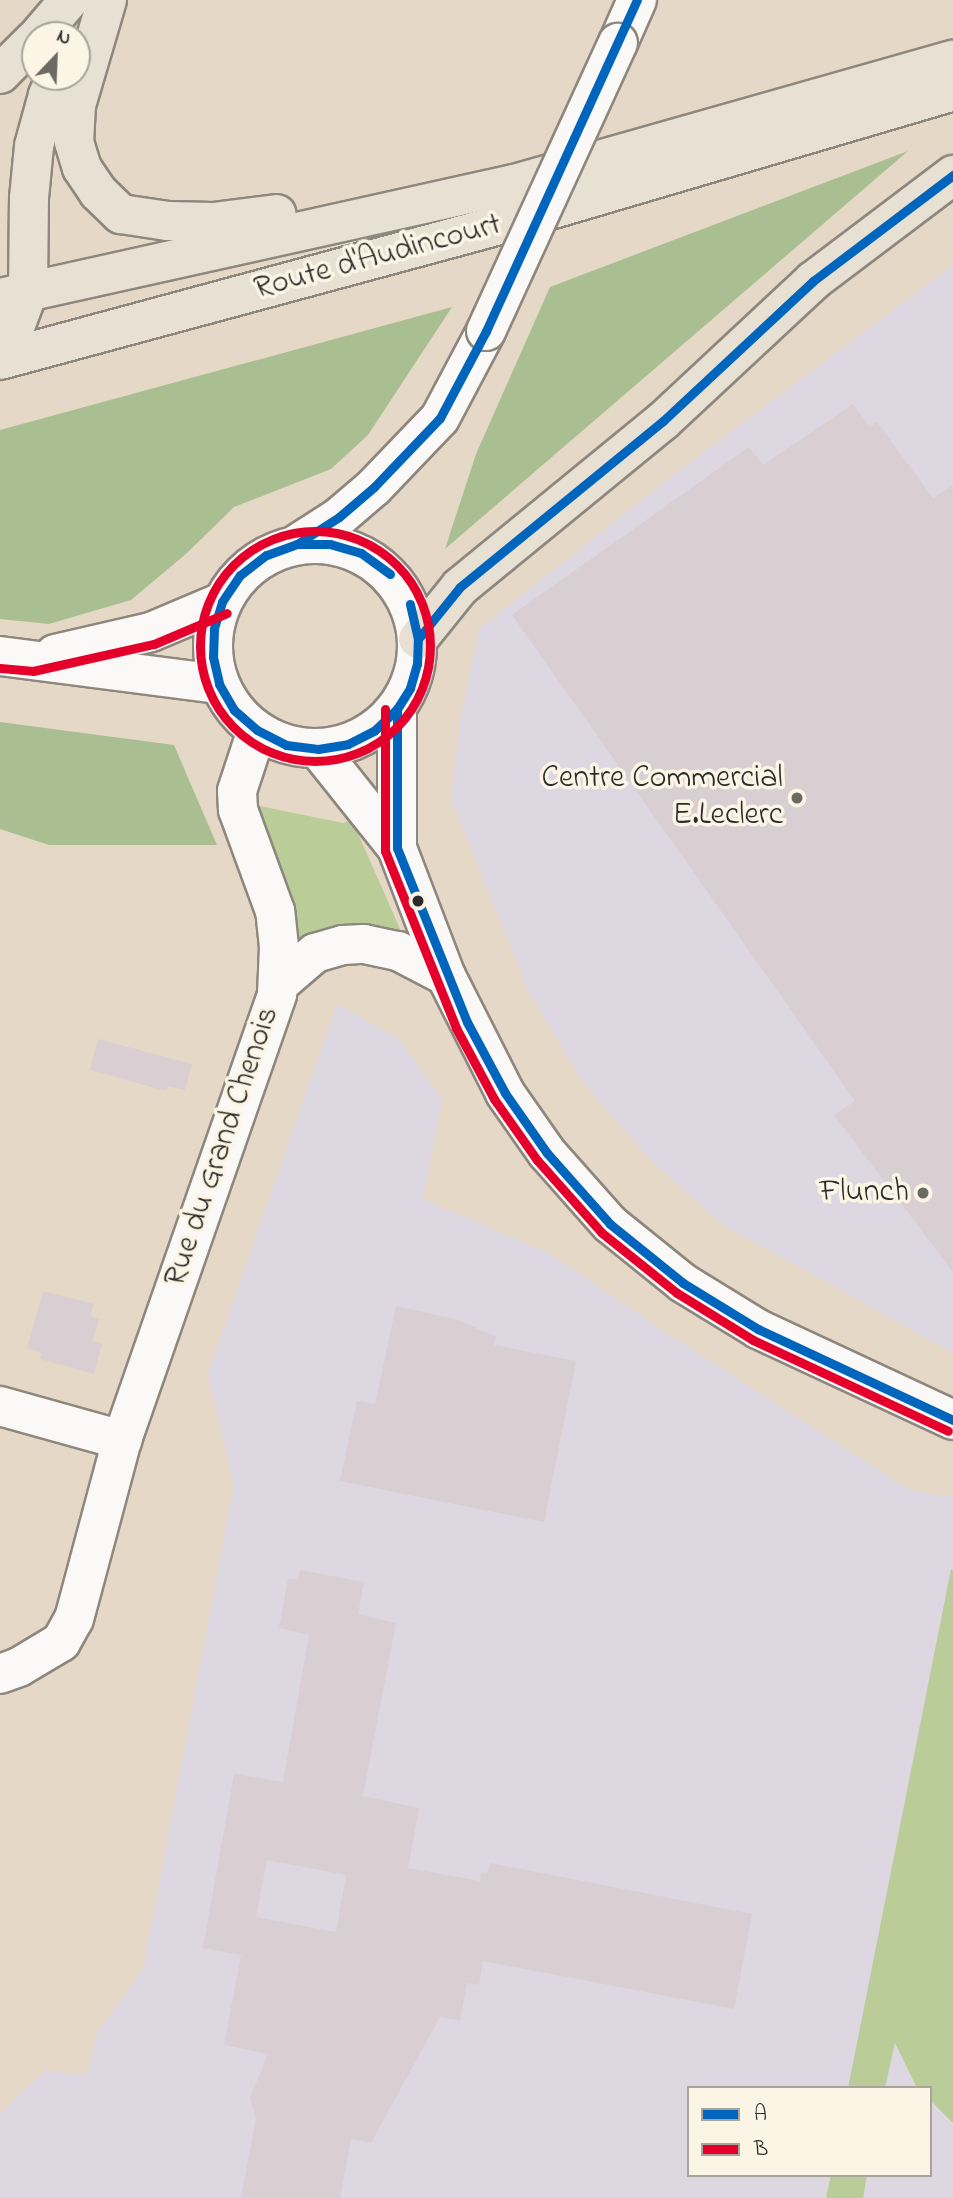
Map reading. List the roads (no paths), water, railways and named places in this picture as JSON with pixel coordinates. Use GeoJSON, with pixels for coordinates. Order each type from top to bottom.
{"type":"FeatureCollection","features":[{"type":"Feature","properties":{"kind":"main road"},"geometry":{"type":"LineString","coordinates":[[51,21],[69,0]]}},
{"type":"Feature","properties":{"kind":"main road"},"geometry":{"type":"LineString","coordinates":[[83,21],[93,0]]}},
{"type":"Feature","properties":{"kind":"main road","name":"Route d'Audincourt"},"geometry":{"type":"LineString","coordinates":[[107,0],[76,105],[74,142],[82,168],[98,192],[121,214],[168,221],[213,222],[514,184]]}},
{"type":"Feature","properties":{"kind":"main road"},"geometry":{"type":"LineString","coordinates":[[0,74],[21,53]]}},
{"type":"Feature","properties":{"kind":"main road","name":"Route d'Audincourt"},"geometry":{"type":"LineString","coordinates":[[14,295],[514,184],[953,60]]}},
{"type":"Feature","properties":{"kind":"main road","name":"Route d'Audincourt"},"geometry":{"type":"LineString","coordinates":[[50,91],[34,146],[14,295],[1,359],[485,229],[953,91]]}},
{"type":"Feature","properties":{"kind":"main road"},"geometry":{"type":"LineString","coordinates":[[418,639],[460,587],[663,421],[813,281],[953,175]]}},
{"type":"Feature","properties":{"kind":"street"},"geometry":{"type":"LineString","coordinates":[[297,544],[330,544],[361,553],[390,574],[410,604],[418,639],[417,664],[410,688],[397,709],[366,735],[348,744],[318,749],[286,745],[257,730],[234,710],[219,684],[213,657],[214,629],[222,602],[240,575],[266,555],[297,544],[339,517],[374,487],[440,418],[486,331],[637,0]]}},
{"type":"Feature","properties":{"kind":"street"},"geometry":{"type":"LineString","coordinates":[[16,658],[151,632],[222,602]]}},
{"type":"Feature","properties":{"kind":"street"},"geometry":{"type":"LineString","coordinates":[[16,658],[219,684]]}},
{"type":"Feature","properties":{"kind":"street"},"geometry":{"type":"LineString","coordinates":[[397,709],[397,848]]}},
{"type":"Feature","properties":{"kind":"street","name":"Rue du Grand Chenois"},"geometry":{"type":"LineString","coordinates":[[0,1674],[19,1667],[61,1642],[74,1619],[122,1440],[280,983],[275,911],[237,810],[237,791],[257,730]]}},
{"type":"Feature","properties":{"kind":"street"},"geometry":{"type":"LineString","coordinates":[[318,749],[397,848],[446,976],[505,1093],[547,1153],[610,1224],[683,1283],[758,1329],[953,1420]]}},
{"type":"Feature","properties":{"kind":"street"},"geometry":{"type":"LineString","coordinates":[[280,983],[315,953],[343,945],[364,944],[398,951],[446,976]]}},
{"type":"Feature","properties":{"kind":"street"},"geometry":{"type":"LineString","coordinates":[[0,1406],[122,1440]]}},
{"type":"Feature","properties":{"kind":"place","name":"Centre Commercial E.Leclerc"},"geometry":{"type":"Point","coordinates":[797,798]}},
{"type":"Feature","properties":{"kind":"place","name":"Flunch"},"geometry":{"type":"Point","coordinates":[923,1193]}}]}
